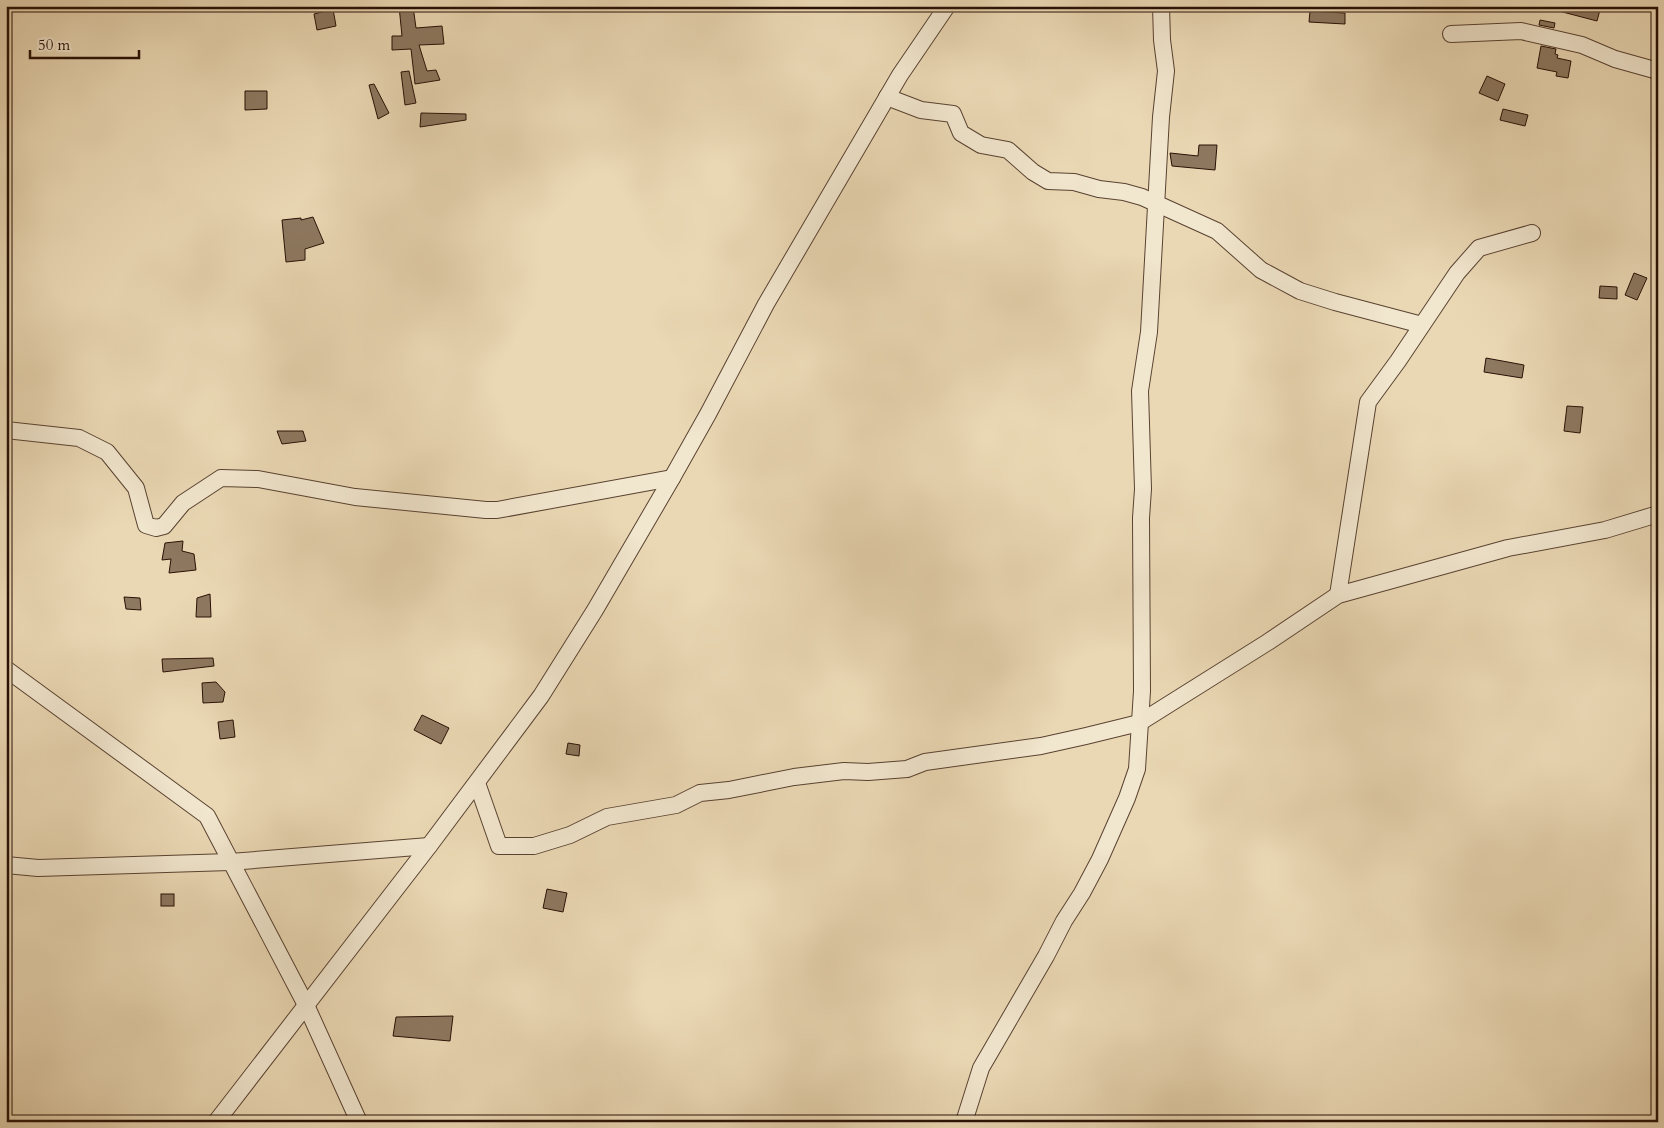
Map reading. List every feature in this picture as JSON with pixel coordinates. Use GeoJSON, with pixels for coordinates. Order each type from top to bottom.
{"type":"FeatureCollection","features":[{"type":"Feature","properties":{"kind":"street"},"geometry":{"type":"LineString","coordinates":[[216,1122],[429,846],[541,696],[595,610],[672,478],[766,304],[887,97],[947,6]]}},
{"type":"Feature","properties":{"kind":"street"},"geometry":{"type":"LineString","coordinates":[[964,1122],[981,1068],[1100,859],[1127,798],[1137,769],[1142,692],[1141,518],[1143,489],[1140,391],[1149,332],[1155,203],[1166,71],[1162,40],[1161,6]]}},
{"type":"Feature","properties":{"kind":"street"},"geometry":{"type":"LineString","coordinates":[[1451,34],[1521,31],[1582,45],[1615,59],[1658,71]]}},
{"type":"Feature","properties":{"kind":"street"},"geometry":{"type":"LineString","coordinates":[[887,97],[921,110],[953,114],[961,133],[981,145],[1008,150],[1033,172],[1048,181],[1074,182],[1142,197],[1217,231],[1261,270],[1300,291],[1422,326]]}},
{"type":"Feature","properties":{"kind":"street"},"geometry":{"type":"LineString","coordinates":[[1338,595],[1368,402],[1422,326],[1457,272],[1479,248],[1532,233]]}},
{"type":"Feature","properties":{"kind":"street"},"geometry":{"type":"LineString","coordinates":[[6,430],[79,438],[107,452],[136,488],[146,525],[156,528],[164,526],[184,503],[221,478],[258,478],[355,497],[496,510],[672,478]]}},
{"type":"Feature","properties":{"kind":"street"},"geometry":{"type":"LineString","coordinates":[[476,783],[499,846],[534,846],[570,835],[607,817],[676,805],[700,793],[729,790],[794,777],[844,771],[868,772],[907,769],[926,762],[1041,746],[1086,736],[1139,722],[1268,642],[1338,595],[1508,548],[1605,530],[1658,514]]}},
{"type":"Feature","properties":{"kind":"street"},"geometry":{"type":"LineString","coordinates":[[6,669],[207,816],[306,1005],[359,1122]]}},
{"type":"Feature","properties":{"kind":"street"},"geometry":{"type":"LineString","coordinates":[[6,865],[38,868],[230,862],[429,846]]}},
{"type":"Feature","properties":{"kind":"building"},"geometry":{"type":"Polygon","coordinates":[[[399,6],[413,6],[416,28],[442,26],[444,44],[419,45],[427,71],[436,70],[440,80],[415,84],[411,49],[392,50],[392,36],[402,36],[399,6]]]}},
{"type":"Feature","properties":{"kind":"building"},"geometry":{"type":"Polygon","coordinates":[[[1555,6],[1601,6],[1597,21],[1555,10],[1555,6]]]}},
{"type":"Feature","properties":{"kind":"building"},"geometry":{"type":"Polygon","coordinates":[[[333,9],[336,26],[317,30],[314,14],[333,9]]]}},
{"type":"Feature","properties":{"kind":"building"},"geometry":{"type":"Polygon","coordinates":[[[1310,11],[1345,13],[1345,24],[1309,22],[1310,11]]]}},
{"type":"Feature","properties":{"kind":"building"},"geometry":{"type":"Polygon","coordinates":[[[1540,20],[1555,23],[1554,28],[1539,25],[1540,20]]]}},
{"type":"Feature","properties":{"kind":"building"},"geometry":{"type":"Polygon","coordinates":[[[1541,46],[1556,49],[1555,54],[1558,55],[1557,58],[1571,61],[1568,78],[1556,76],[1557,72],[1537,68],[1541,46]]]}},
{"type":"Feature","properties":{"kind":"building"},"geometry":{"type":"Polygon","coordinates":[[[409,71],[416,103],[405,105],[401,72],[409,71]]]}},
{"type":"Feature","properties":{"kind":"building"},"geometry":{"type":"Polygon","coordinates":[[[1487,76],[1505,84],[1498,101],[1479,93],[1487,76]]]}},
{"type":"Feature","properties":{"kind":"building"},"geometry":{"type":"Polygon","coordinates":[[[374,84],[389,113],[378,119],[369,85],[374,84]]]}},
{"type":"Feature","properties":{"kind":"building"},"geometry":{"type":"Polygon","coordinates":[[[245,91],[267,91],[267,109],[245,110],[245,91]]]}},
{"type":"Feature","properties":{"kind":"building"},"geometry":{"type":"Polygon","coordinates":[[[1503,109],[1528,115],[1525,126],[1500,120],[1503,109]]]}},
{"type":"Feature","properties":{"kind":"building"},"geometry":{"type":"Polygon","coordinates":[[[421,113],[466,114],[466,120],[420,127],[421,113]]]}},
{"type":"Feature","properties":{"kind":"building"},"geometry":{"type":"Polygon","coordinates":[[[1199,145],[1217,145],[1215,170],[1172,166],[1170,153],[1198,156],[1199,145]]]}},
{"type":"Feature","properties":{"kind":"building"},"geometry":{"type":"Polygon","coordinates":[[[313,217],[324,243],[305,249],[305,260],[286,262],[282,220],[301,218],[301,220],[313,217]]]}},
{"type":"Feature","properties":{"kind":"building"},"geometry":{"type":"Polygon","coordinates":[[[1634,273],[1647,278],[1637,300],[1625,295],[1634,273]]]}},
{"type":"Feature","properties":{"kind":"building"},"geometry":{"type":"Polygon","coordinates":[[[1600,286],[1617,287],[1617,299],[1599,298],[1600,286]]]}},
{"type":"Feature","properties":{"kind":"building"},"geometry":{"type":"Polygon","coordinates":[[[1486,358],[1524,365],[1522,378],[1484,372],[1486,358]]]}},
{"type":"Feature","properties":{"kind":"building"},"geometry":{"type":"Polygon","coordinates":[[[1567,406],[1583,407],[1580,433],[1564,431],[1567,406]]]}},
{"type":"Feature","properties":{"kind":"building"},"geometry":{"type":"Polygon","coordinates":[[[277,431],[303,431],[306,441],[282,444],[277,431]]]}},
{"type":"Feature","properties":{"kind":"building"},"geometry":{"type":"Polygon","coordinates":[[[183,541],[182,551],[194,554],[196,570],[169,573],[171,559],[162,560],[165,543],[183,541]]]}},
{"type":"Feature","properties":{"kind":"building"},"geometry":{"type":"Polygon","coordinates":[[[210,594],[211,617],[196,617],[197,598],[210,594]]]}},
{"type":"Feature","properties":{"kind":"building"},"geometry":{"type":"Polygon","coordinates":[[[124,597],[140,598],[141,610],[126,609],[124,597]]]}},
{"type":"Feature","properties":{"kind":"building"},"geometry":{"type":"Polygon","coordinates":[[[213,658],[214,666],[163,672],[162,659],[213,658]]]}},
{"type":"Feature","properties":{"kind":"building"},"geometry":{"type":"Polygon","coordinates":[[[216,682],[225,692],[223,702],[203,703],[202,683],[216,682]]]}},
{"type":"Feature","properties":{"kind":"building"},"geometry":{"type":"Polygon","coordinates":[[[422,715],[449,728],[441,744],[414,730],[422,715]]]}},
{"type":"Feature","properties":{"kind":"building"},"geometry":{"type":"Polygon","coordinates":[[[233,720],[235,737],[220,739],[218,722],[233,720]]]}},
{"type":"Feature","properties":{"kind":"building"},"geometry":{"type":"Polygon","coordinates":[[[568,743],[580,745],[579,756],[566,754],[568,743]]]}},
{"type":"Feature","properties":{"kind":"building"},"geometry":{"type":"Polygon","coordinates":[[[547,889],[567,893],[563,912],[543,908],[547,889]]]}},
{"type":"Feature","properties":{"kind":"building"},"geometry":{"type":"Polygon","coordinates":[[[161,894],[174,894],[174,906],[161,906],[161,894]]]}},
{"type":"Feature","properties":{"kind":"building"},"geometry":{"type":"Polygon","coordinates":[[[453,1016],[450,1041],[393,1036],[396,1017],[453,1016]]]}}]}
